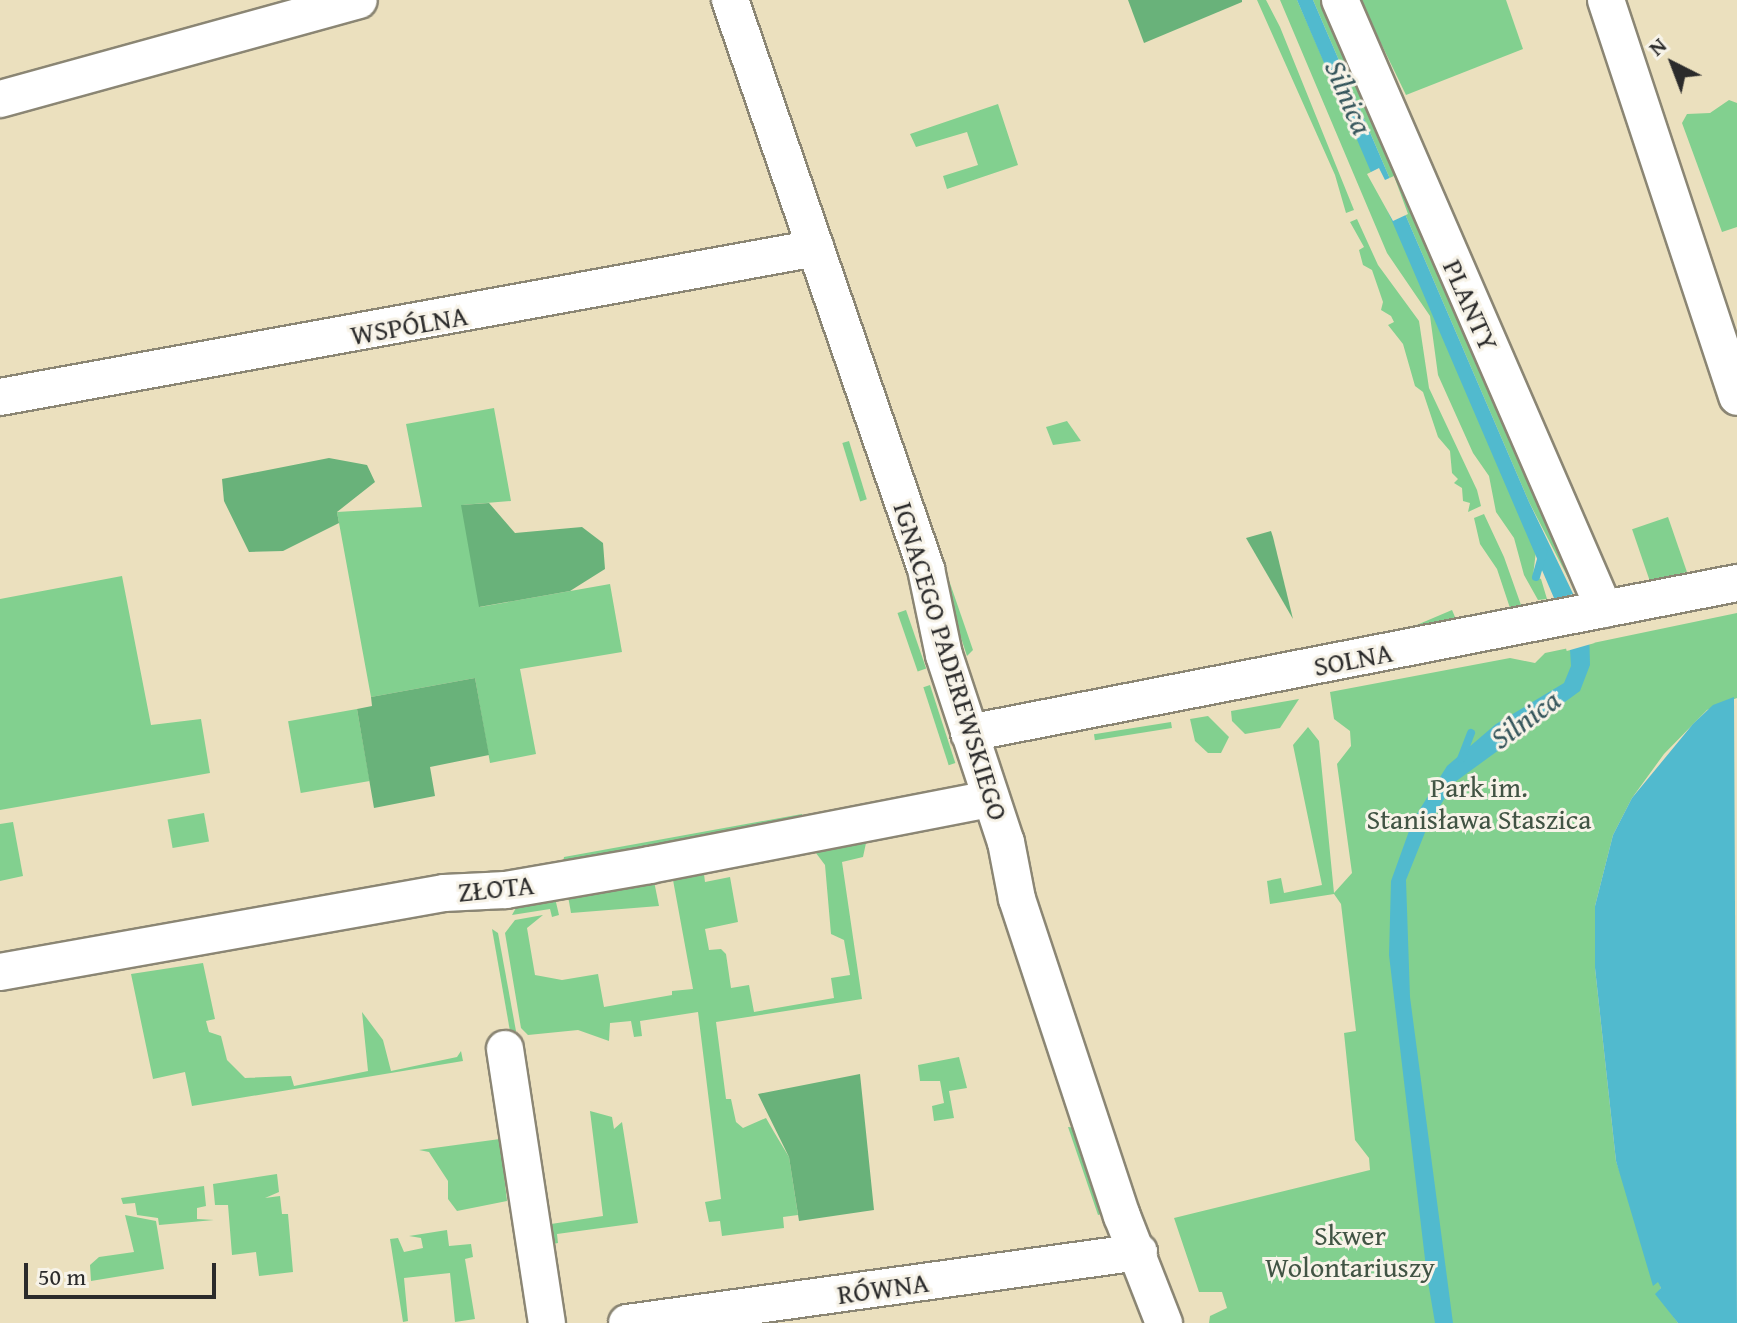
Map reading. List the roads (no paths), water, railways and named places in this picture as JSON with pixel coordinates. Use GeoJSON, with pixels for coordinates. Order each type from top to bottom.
{"type":"FeatureCollection","features":[{"type":"Feature","properties":{"kind":"street"},"geometry":{"type":"LineString","coordinates":[[0,99],[359,0]]}},
{"type":"Feature","properties":{"kind":"street","name":"IGNACEGO PADEREWSKIEGO"},"geometry":{"type":"LineString","coordinates":[[730,0],[929,577],[944,655],[991,799],[1065,1047],[1164,1323]]}},
{"type":"Feature","properties":{"kind":"street","name":"PLANTY"},"geometry":{"type":"LineString","coordinates":[[1340,0],[1597,611]]}},
{"type":"Feature","properties":{"kind":"street"},"geometry":{"type":"LineString","coordinates":[[1606,0],[1737,397]]}},
{"type":"Feature","properties":{"kind":"street","name":"WSPÓLNA"},"geometry":{"type":"LineString","coordinates":[[0,397],[552,300],[816,248]]}},
{"type":"Feature","properties":{"kind":"street","name":"SOLNA"},"geometry":{"type":"LineString","coordinates":[[969,733],[1737,583]]}},
{"type":"Feature","properties":{"kind":"street","name":"ZŁOTA"},"geometry":{"type":"LineString","coordinates":[[0,972],[413,898],[506,890],[991,799]]}},
{"type":"Feature","properties":{"kind":"street"},"geometry":{"type":"LineString","coordinates":[[505,1049],[547,1323]]}},
{"type":"Feature","properties":{"kind":"street","name":"RÓWNA"},"geometry":{"type":"LineString","coordinates":[[627,1323],[1139,1252]]}},
{"type":"Feature","properties":{"kind":"water","name":"Silnica"},"geometry":{"type":"Polygon","coordinates":[[[1297,0],[1313,0],[1529,502],[1589,627],[1590,665],[1580,691],[1455,782],[1428,825],[1406,880],[1410,997],[1453,1323],[1435,1323],[1427,1276],[1389,955],[1391,881],[1413,820],[1447,766],[1496,724],[1564,683],[1571,666],[1569,633],[1297,0]]]}},
{"type":"Feature","properties":{"kind":"water"},"geometry":{"type":"Polygon","coordinates":[[[1734,697],[1737,1323],[1678,1323],[1655,1294],[1661,1288],[1658,1282],[1653,1286],[1616,1161],[1595,968],[1595,906],[1613,835],[1632,798],[1693,724],[1713,705],[1734,697]]]}},
{"type":"Feature","properties":{"kind":"waterway"},"geometry":{"type":"LineString","coordinates":[[1536,577],[1543,552]]}},
{"type":"Feature","properties":{"kind":"waterway","name":"Silnica"},"geometry":{"type":"LineString","coordinates":[[1461,759],[1471,733]]}},
{"type":"Feature","properties":{"kind":"park label","name":"Park im. Stanisława Staszica"},"geometry":{"type":"Point","coordinates":[1479,803]}},
{"type":"Feature","properties":{"kind":"park label","name":"Skwer Wolontariuszy"},"geometry":{"type":"Point","coordinates":[1350,1251]}}]}
